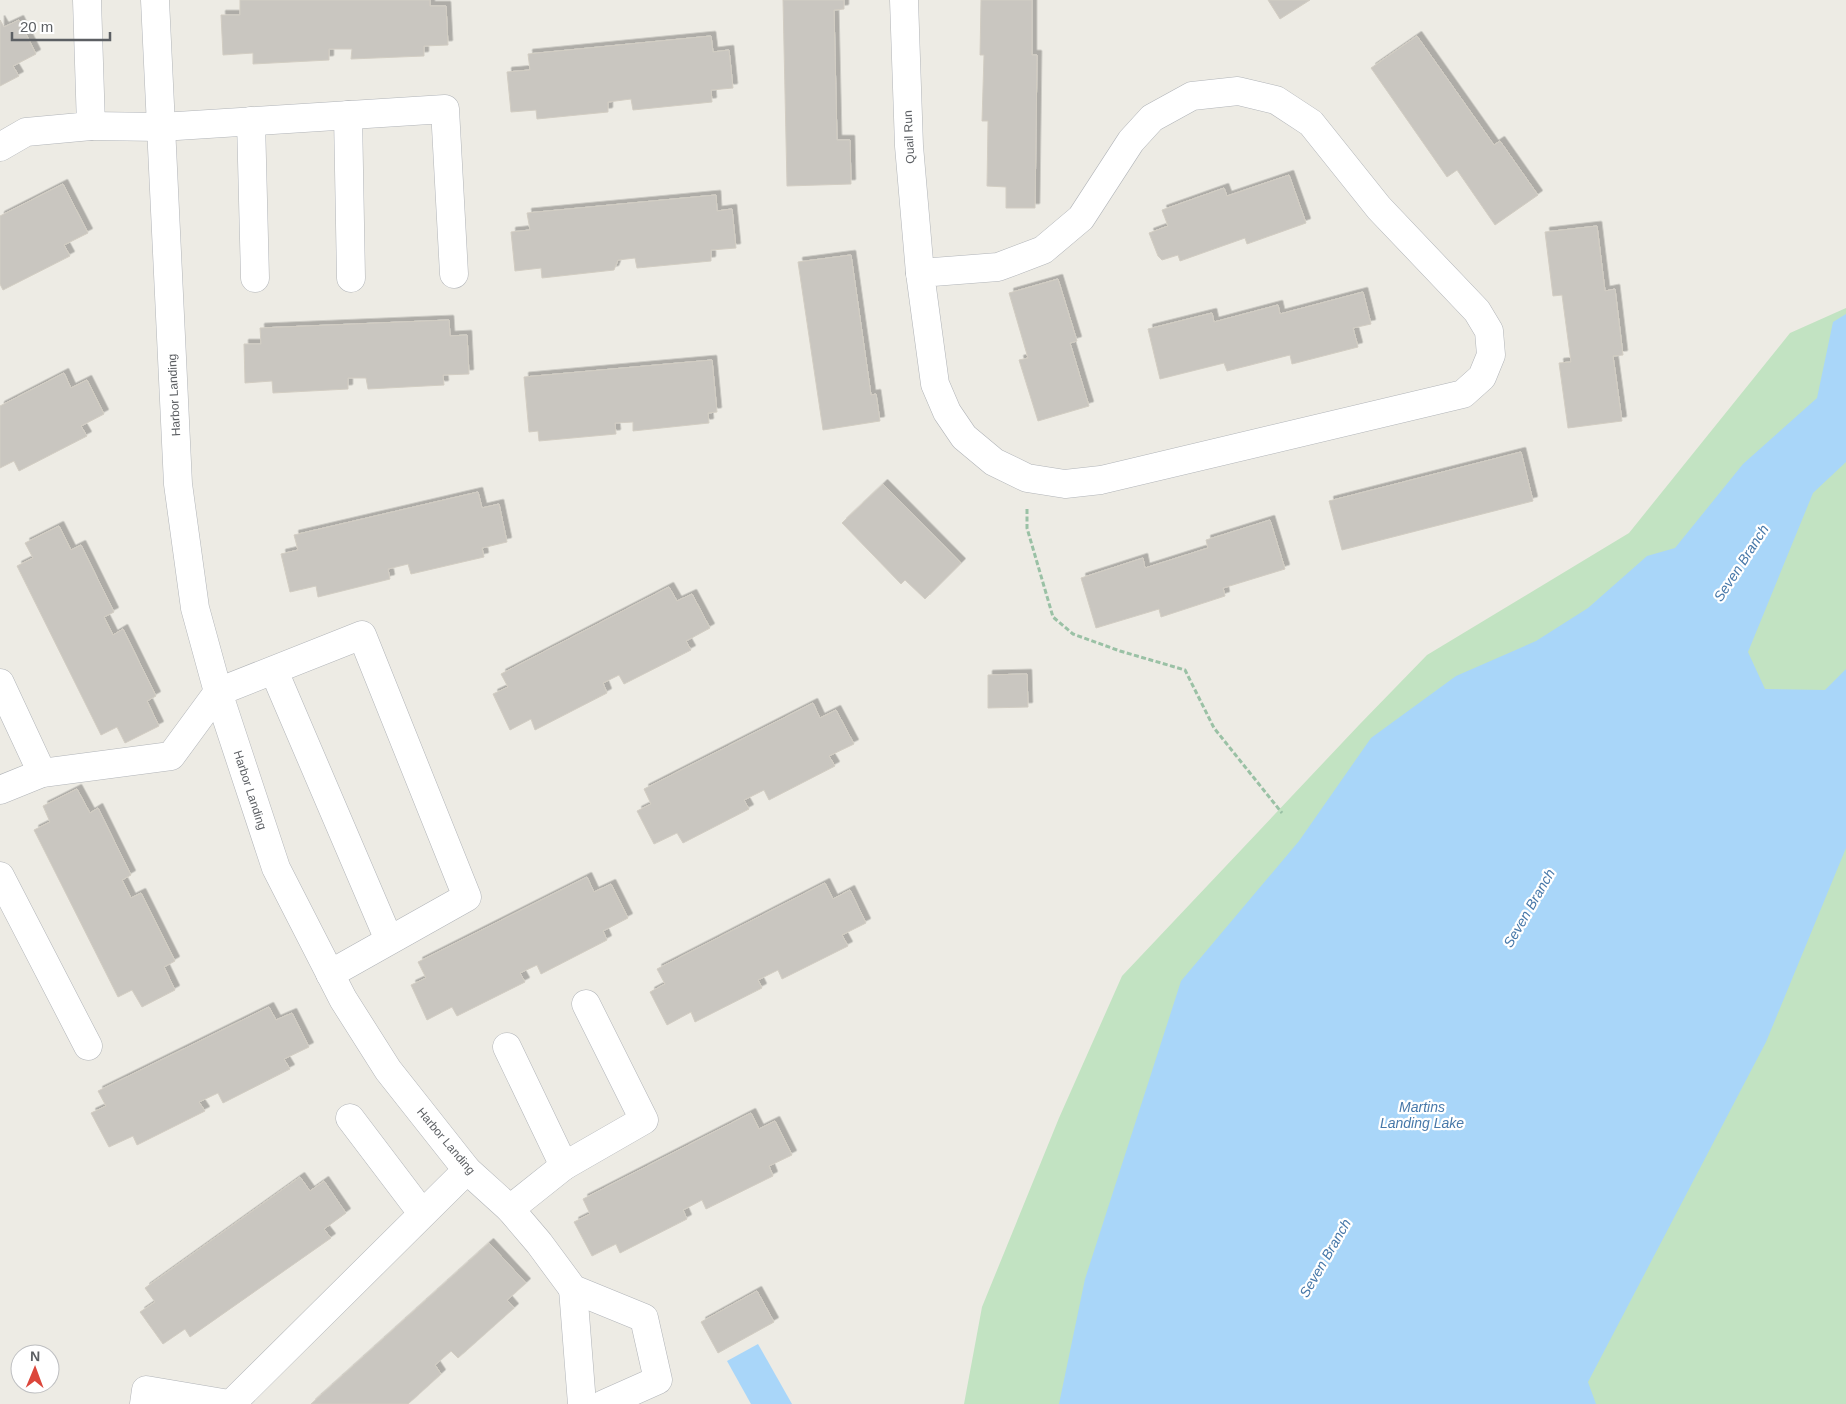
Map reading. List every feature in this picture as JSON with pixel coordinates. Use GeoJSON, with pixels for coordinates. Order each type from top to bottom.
{"type":"FeatureCollection","features":[{"type":"Feature","properties":{"kind":"street"},"geometry":{"type":"LineString","coordinates":[[87,0],[91,126]]}},
{"type":"Feature","properties":{"kind":"street","name":"Harbor Landing"},"geometry":{"type":"LineString","coordinates":[[155,0],[178,484],[196,608],[218,692],[276,868],[343,999],[388,1070],[467,1170],[510,1209],[573,1289]]}},
{"type":"Feature","properties":{"kind":"street","name":"Quail Run"},"geometry":{"type":"LineString","coordinates":[[904,0],[909,146],[920,274],[935,384],[946,412],[964,437],[994,462],[1027,478],[1065,484],[1101,480],[1463,394],[1482,377],[1491,355],[1489,331],[1477,311],[1379,208],[1311,123],[1276,100],[1238,91],[1192,96],[1152,118],[1131,141],[1081,218],[1043,250],[998,267],[920,274]]}},
{"type":"Feature","properties":{"kind":"street"},"geometry":{"type":"LineString","coordinates":[[0,147],[26,132],[91,126],[161,127],[445,109],[454,274]]}},
{"type":"Feature","properties":{"kind":"street"},"geometry":{"type":"LineString","coordinates":[[348,115],[351,278]]}},
{"type":"Feature","properties":{"kind":"street"},"geometry":{"type":"LineString","coordinates":[[250,122],[255,278]]}},
{"type":"Feature","properties":{"kind":"street"},"geometry":{"type":"LineString","coordinates":[[0,790],[42,773],[170,756],[218,692],[362,635],[467,897],[330,974]]}},
{"type":"Feature","properties":{"kind":"street"},"geometry":{"type":"LineString","coordinates":[[274,671],[389,940]]}},
{"type":"Feature","properties":{"kind":"street"},"geometry":{"type":"LineString","coordinates":[[0,683],[42,773]]}},
{"type":"Feature","properties":{"kind":"street"},"geometry":{"type":"LineString","coordinates":[[0,876],[88,1046]]}},
{"type":"Feature","properties":{"kind":"street"},"geometry":{"type":"LineString","coordinates":[[510,1209],[564,1166],[644,1120],[586,1004]]}},
{"type":"Feature","properties":{"kind":"street"},"geometry":{"type":"LineString","coordinates":[[507,1047],[564,1166]]}},
{"type":"Feature","properties":{"kind":"street"},"geometry":{"type":"LineString","coordinates":[[350,1118],[422,1214]]}},
{"type":"Feature","properties":{"kind":"street"},"geometry":{"type":"LineString","coordinates":[[144,1404],[146,1390],[230,1404],[467,1170]]}},
{"type":"Feature","properties":{"kind":"street"},"geometry":{"type":"LineString","coordinates":[[582,1404],[573,1289],[644,1318],[658,1380],[604,1404]]}},
{"type":"Feature","properties":{"kind":"path"},"geometry":{"type":"LineString","coordinates":[[1027,478],[1027,528],[1053,617],[1073,634],[1120,651],[1185,670],[1214,728],[1282,813]]}},
{"type":"Feature","properties":{"kind":"green space","name":"Martins Landing Lake"},"geometry":{"type":"Polygon","coordinates":[[[1846,308],[1846,1404],[964,1404],[982,1307],[1059,1118],[1122,976],[1427,655],[1629,533],[1790,333],[1846,308]]]}},
{"type":"Feature","properties":{"kind":"water","name":"Martins Landing Lake"},"geometry":{"type":"Polygon","coordinates":[[[1846,314],[1846,462],[1813,493],[1748,652],[1765,689],[1825,690],[1846,669],[1846,848],[1766,1042],[1588,1382],[1596,1404],[1059,1404],[1085,1279],[1181,981],[1299,841],[1371,738],[1456,676],[1536,641],[1588,608],[1647,556],[1675,548],[1743,464],[1817,398],[1833,322],[1846,314]]]}},
{"type":"Feature","properties":{"kind":"water"},"geometry":{"type":"Polygon","coordinates":[[[758,1344],[792,1404],[751,1404],[727,1361],[758,1344]]]}},
{"type":"Feature","properties":{"kind":"building"},"geometry":{"type":"Polygon","coordinates":[[[240,0],[430,0],[430,6],[446,6],[448,45],[424,46],[424,56],[351,59],[352,49],[329,49],[329,60],[253,64],[253,53],[223,55],[221,15],[240,15],[240,0]]]}},
{"type":"Feature","properties":{"kind":"building"},"geometry":{"type":"Polygon","coordinates":[[[783,0],[844,0],[844,9],[834,10],[837,140],[850,140],[851,184],[787,186],[783,0]]]}},
{"type":"Feature","properties":{"kind":"building"},"geometry":{"type":"Polygon","coordinates":[[[981,0],[1032,0],[1032,55],[1037,55],[1035,208],[1006,208],[1006,187],[987,186],[988,121],[982,121],[984,55],[980,55],[981,0]]]}},
{"type":"Feature","properties":{"kind":"building"},"geometry":{"type":"Polygon","coordinates":[[[1268,0],[1310,0],[1280,19],[1268,0]]]}},
{"type":"Feature","properties":{"kind":"building"},"geometry":{"type":"Polygon","coordinates":[[[0,20],[4,27],[19,20],[36,54],[13,66],[19,76],[0,86],[0,20]]]}},
{"type":"Feature","properties":{"kind":"building"},"geometry":{"type":"Polygon","coordinates":[[[711,36],[713,52],[729,50],[733,88],[711,90],[712,102],[633,110],[631,99],[608,102],[608,112],[537,119],[536,110],[511,112],[507,72],[530,70],[528,54],[711,36]]]}},
{"type":"Feature","properties":{"kind":"building"},"geometry":{"type":"Polygon","coordinates":[[[1417,36],[1494,145],[1500,141],[1538,195],[1495,225],[1457,170],[1447,177],[1371,68],[1417,36]]]}},
{"type":"Feature","properties":{"kind":"building"},"geometry":{"type":"Polygon","coordinates":[[[1289,175],[1306,223],[1247,244],[1245,238],[1180,261],[1178,255],[1162,260],[1158,256],[1149,233],[1168,226],[1162,210],[1224,188],[1227,196],[1289,175]]]}},
{"type":"Feature","properties":{"kind":"building"},"geometry":{"type":"Polygon","coordinates":[[[63,184],[88,233],[64,245],[70,256],[3,290],[0,284],[0,216],[63,184]]]}},
{"type":"Feature","properties":{"kind":"building"},"geometry":{"type":"Polygon","coordinates":[[[716,195],[717,211],[732,209],[736,248],[711,250],[711,261],[637,268],[635,258],[618,260],[614,270],[542,278],[541,268],[515,271],[511,232],[530,230],[527,213],[716,195]]]}},
{"type":"Feature","properties":{"kind":"building"},"geometry":{"type":"Polygon","coordinates":[[[1597,226],[1605,291],[1615,289],[1623,355],[1613,356],[1622,421],[1568,428],[1559,363],[1571,362],[1562,295],[1553,296],[1545,232],[1597,226]]]}},
{"type":"Feature","properties":{"kind":"building"},"geometry":{"type":"Polygon","coordinates":[[[851,255],[871,395],[876,394],[880,421],[823,430],[798,262],[851,255]]]}},
{"type":"Feature","properties":{"kind":"building"},"geometry":{"type":"Polygon","coordinates":[[[1058,279],[1077,341],[1070,343],[1089,406],[1038,421],[1019,360],[1028,358],[1009,293],[1058,279]]]}},
{"type":"Feature","properties":{"kind":"building"},"geometry":{"type":"Polygon","coordinates":[[[1363,292],[1371,324],[1353,328],[1358,347],[1292,364],[1290,355],[1227,371],[1224,363],[1160,379],[1148,329],[1212,313],[1214,322],[1278,305],[1280,314],[1363,292]]]}},
{"type":"Feature","properties":{"kind":"building"},"geometry":{"type":"Polygon","coordinates":[[[449,320],[450,336],[467,335],[469,374],[443,375],[444,385],[368,389],[366,378],[348,378],[348,389],[273,393],[272,381],[245,383],[244,344],[261,344],[260,328],[449,320]]]}},
{"type":"Feature","properties":{"kind":"building"},"geometry":{"type":"Polygon","coordinates":[[[712,360],[717,412],[708,413],[709,423],[633,431],[633,422],[615,423],[616,434],[539,441],[538,431],[529,432],[524,377],[712,360]]]}},
{"type":"Feature","properties":{"kind":"building"},"geometry":{"type":"Polygon","coordinates":[[[64,373],[71,388],[87,380],[104,414],[81,426],[87,436],[19,471],[14,461],[0,468],[0,406],[64,373]]]}},
{"type":"Feature","properties":{"kind":"building"},"geometry":{"type":"Polygon","coordinates":[[[1521,452],[1533,501],[1342,550],[1329,501],[1521,452]]]}},
{"type":"Feature","properties":{"kind":"building"},"geometry":{"type":"Polygon","coordinates":[[[883,484],[961,563],[925,599],[905,580],[901,584],[842,523],[883,484]]]}},
{"type":"Feature","properties":{"kind":"building"},"geometry":{"type":"Polygon","coordinates":[[[478,492],[482,508],[499,504],[507,542],[482,548],[484,557],[411,574],[408,564],[388,569],[390,579],[318,597],[316,586],[290,592],[281,554],[298,550],[294,535],[478,492]]]}},
{"type":"Feature","properties":{"kind":"building"},"geometry":{"type":"Polygon","coordinates":[[[1270,520],[1285,569],[1223,588],[1225,596],[1161,617],[1159,609],[1096,628],[1081,578],[1143,558],[1145,568],[1208,548],[1206,540],[1270,520]]]}},
{"type":"Feature","properties":{"kind":"building"},"geometry":{"type":"Polygon","coordinates":[[[59,526],[71,550],[81,545],[114,612],[104,617],[113,635],[123,629],[156,696],[147,701],[159,726],[125,743],[117,727],[101,735],[17,566],[33,558],[25,543],[59,526]]]}},
{"type":"Feature","properties":{"kind":"building"},"geometry":{"type":"Polygon","coordinates":[[[669,587],[677,601],[692,594],[710,628],[686,641],[691,650],[624,684],[619,675],[603,683],[607,693],[535,730],[531,719],[510,730],[493,694],[508,687],[501,674],[669,587]]]}},
{"type":"Feature","properties":{"kind":"building"},"geometry":{"type":"Polygon","coordinates":[[[1027,674],[1028,707],[988,708],[988,675],[1027,674]]]}},
{"type":"Feature","properties":{"kind":"building"},"geometry":{"type":"Polygon","coordinates":[[[813,703],[820,718],[836,710],[854,744],[829,756],[835,766],[769,800],[764,790],[744,800],[749,809],[683,843],[677,833],[654,844],[637,811],[651,804],[644,789],[813,703]]]}},
{"type":"Feature","properties":{"kind":"building"},"geometry":{"type":"Polygon","coordinates":[[[77,789],[90,813],[98,808],[131,875],[122,880],[131,898],[141,893],[175,961],[164,967],[175,990],[142,1007],[132,990],[118,997],[34,830],[50,822],[43,806],[77,789]]]}},
{"type":"Feature","properties":{"kind":"building"},"geometry":{"type":"Polygon","coordinates":[[[587,877],[594,892],[611,884],[628,918],[603,931],[607,940],[541,974],[537,965],[520,973],[525,982],[457,1016],[452,1007],[427,1020],[411,985],[426,978],[418,962],[587,877]]]}},
{"type":"Feature","properties":{"kind":"building"},"geometry":{"type":"Polygon","coordinates":[[[825,883],[833,899],[850,890],[866,923],[842,935],[848,946],[782,979],[778,970],[758,980],[762,988],[695,1022],[691,1012],[667,1025],[650,992],[665,984],[657,969],[825,883]]]}},
{"type":"Feature","properties":{"kind":"building"},"geometry":{"type":"Polygon","coordinates":[[[269,1007],[276,1020],[292,1013],[309,1047],[284,1059],[290,1069],[223,1103],[218,1093],[199,1102],[205,1111],[137,1145],[133,1136],[109,1147],[91,1113],[106,1106],[98,1091],[269,1007]]]}},
{"type":"Feature","properties":{"kind":"building"},"geometry":{"type":"Polygon","coordinates":[[[751,1113],[759,1129],[775,1121],[792,1155],[769,1166],[773,1176],[706,1209],[702,1200],[683,1210],[687,1219],[620,1253],[616,1244],[592,1256],[574,1222],[590,1214],[583,1199],[751,1113]]]}},
{"type":"Feature","properties":{"kind":"building"},"geometry":{"type":"Polygon","coordinates":[[[300,1177],[310,1191],[324,1181],[346,1213],[324,1229],[331,1238],[190,1337],[185,1329],[163,1344],[140,1312],[155,1302],[145,1288],[300,1177]]]}},
{"type":"Feature","properties":{"kind":"building"},"geometry":{"type":"Polygon","coordinates":[[[489,1243],[526,1283],[507,1300],[514,1308],[458,1358],[451,1351],[435,1365],[441,1374],[408,1404],[311,1404],[489,1243]]]}},
{"type":"Feature","properties":{"kind":"building"},"geometry":{"type":"Polygon","coordinates":[[[757,1291],[774,1322],[718,1353],[701,1322],[757,1291]]]}},
{"type":"Feature","properties":{"kind":"water label","name":"Seven Branch"},"geometry":{"type":"Point","coordinates":[1741,563]}},
{"type":"Feature","properties":{"kind":"water label","name":"Seven Branch"},"geometry":{"type":"Point","coordinates":[1529,908]}},
{"type":"Feature","properties":{"kind":"water label","name":"Seven Branch"},"geometry":{"type":"Point","coordinates":[1325,1258]}}]}
